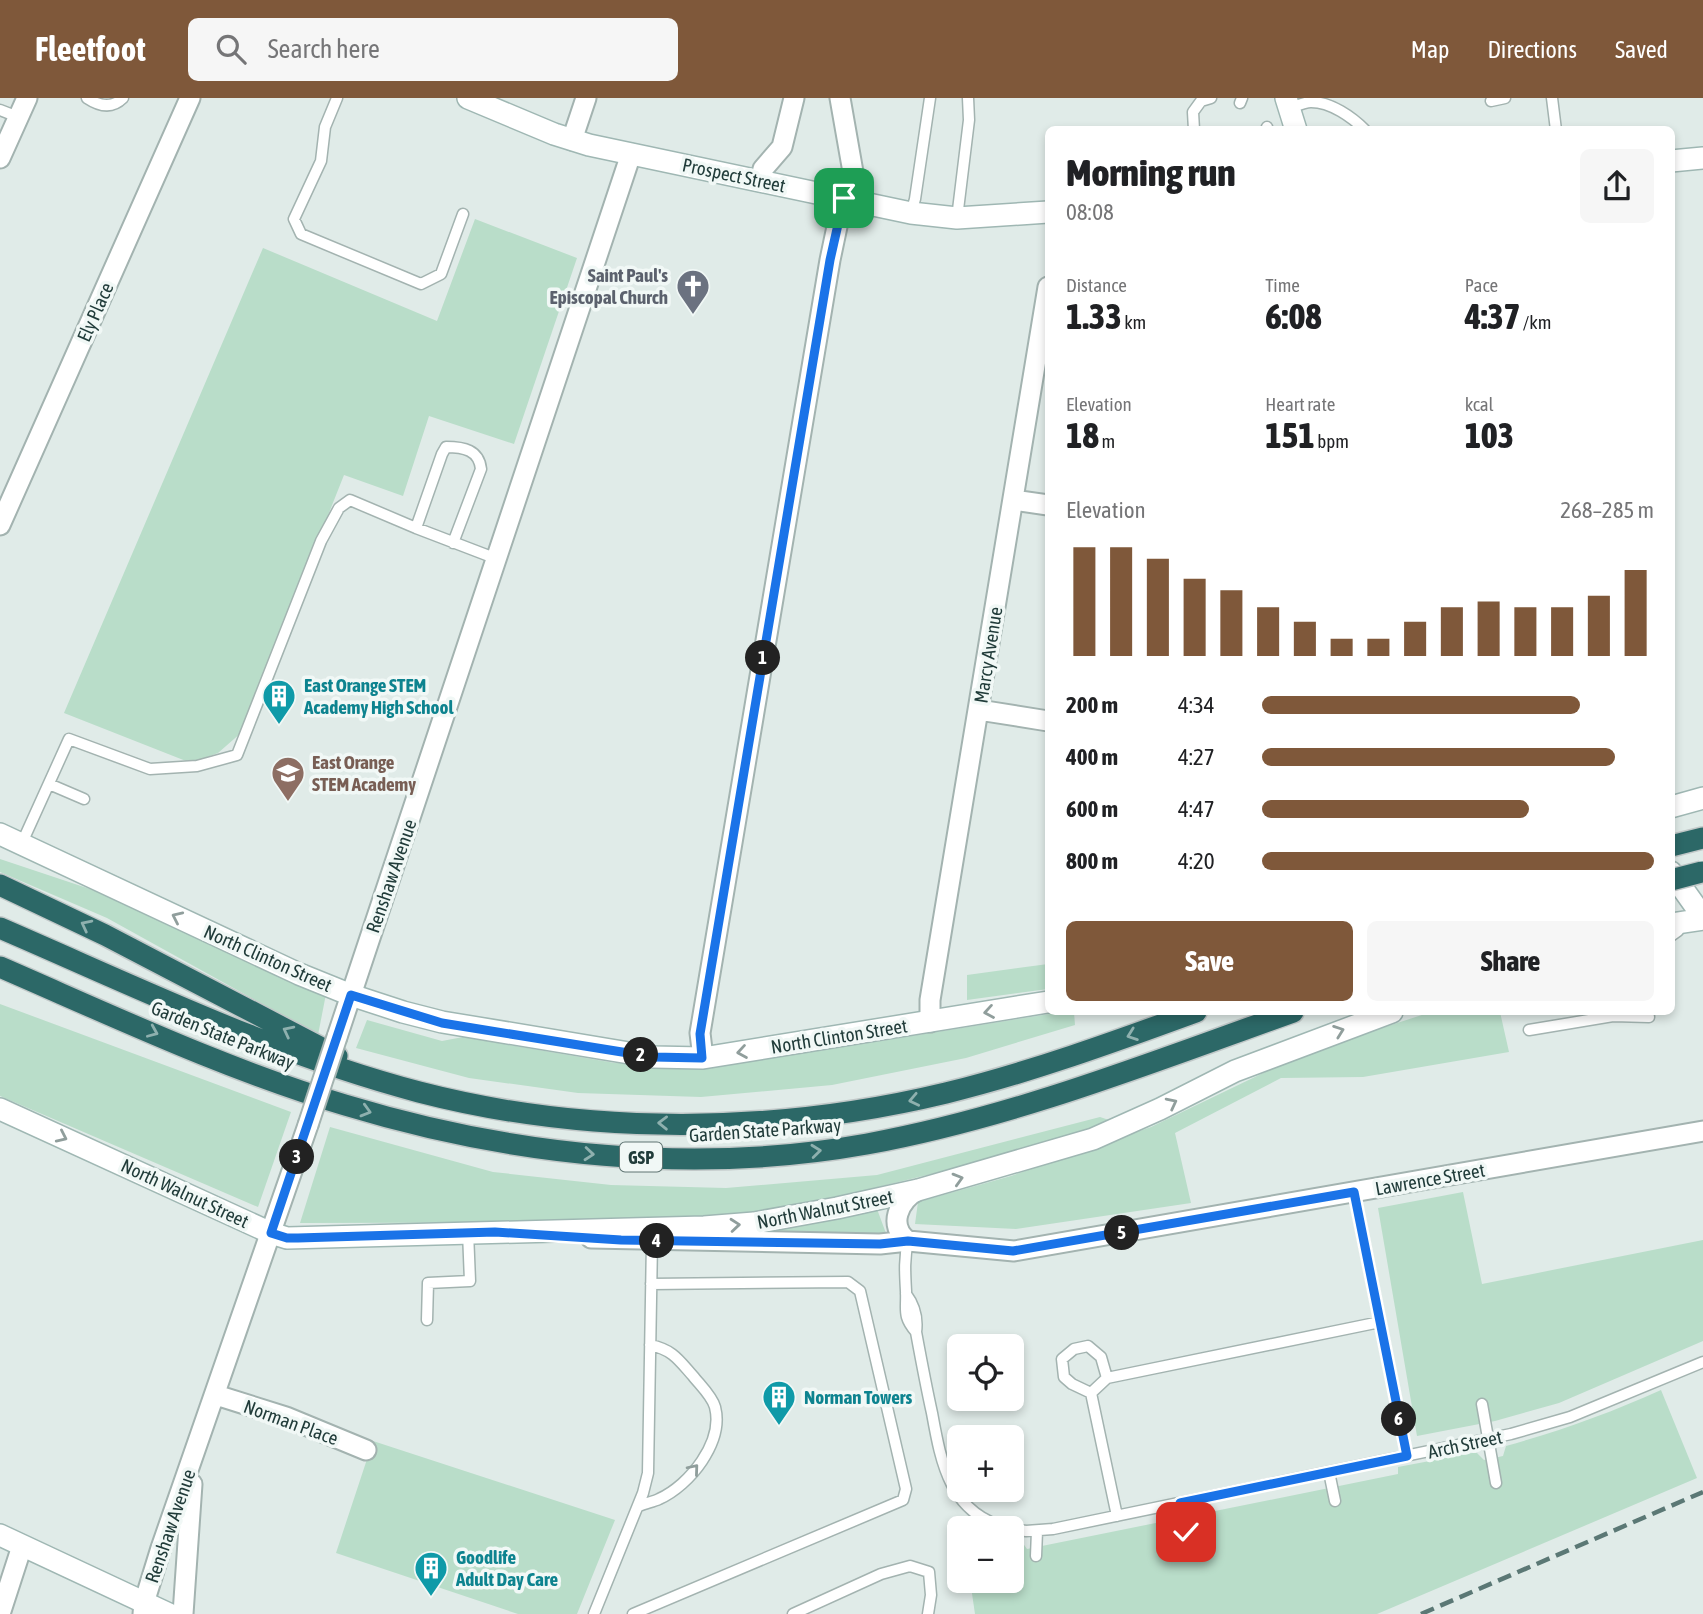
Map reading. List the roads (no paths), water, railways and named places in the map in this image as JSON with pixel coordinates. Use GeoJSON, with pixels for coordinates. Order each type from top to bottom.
{"type":"FeatureCollection","features":[{"type":"Feature","properties":{"kind":"highway"},"geometry":{"type":"LineString","coordinates":[[1675,879],[1703,872]]}},
{"type":"Feature","properties":{"kind":"highway"},"geometry":{"type":"LineString","coordinates":[[0,885],[105,935],[392,1084]]}},
{"type":"Feature","properties":{"kind":"highway","name":"Garden State Parkway"},"geometry":{"type":"LineString","coordinates":[[0,928],[312,1059],[438,1096],[584,1119],[696,1123],[808,1117],[874,1108],[947,1093],[1068,1056],[1187,1015]]}},
{"type":"Feature","properties":{"kind":"highway","name":"Garden State Parkway"},"geometry":{"type":"LineString","coordinates":[[0,967],[292,1088],[344,1105],[416,1125],[534,1147],[602,1155],[672,1158],[727,1158],[810,1152],[946,1127],[1079,1088],[1285,1015]]}},
{"type":"Feature","properties":{"kind":"highway"},"geometry":{"type":"LineString","coordinates":[[0,978],[111,1015]]}},
{"type":"Feature","properties":{"kind":"main road","name":"Prospect Street"},"geometry":{"type":"LineString","coordinates":[[468,98],[572,140],[911,213],[957,218],[1045,212]]}},
{"type":"Feature","properties":{"kind":"main road"},"geometry":{"type":"LineString","coordinates":[[1288,103],[1295,126]]}},
{"type":"Feature","properties":{"kind":"main road"},"geometry":{"type":"LineString","coordinates":[[1675,161],[1703,158]]}},
{"type":"Feature","properties":{"kind":"main road"},"geometry":{"type":"LineString","coordinates":[[1675,806],[1703,798]]}},
{"type":"Feature","properties":{"kind":"main road","name":"North Clinton Street"},"geometry":{"type":"LineString","coordinates":[[0,836],[299,974],[351,995],[442,1023],[653,1057],[702,1058],[1045,1003]]}},
{"type":"Feature","properties":{"kind":"main road"},"geometry":{"type":"LineString","coordinates":[[1675,878],[1703,918],[1675,927]]}},
{"type":"Feature","properties":{"kind":"main road","name":"North Walnut Street"},"geometry":{"type":"LineString","coordinates":[[0,1109],[287,1238],[682,1228],[754,1223],[837,1208],[918,1190],[1093,1139],[1160,1110],[1236,1072],[1383,1015]]}},
{"type":"Feature","properties":{"kind":"main road"},"geometry":{"type":"LineString","coordinates":[[0,1535],[144,1608],[169,1614]]}},
{"type":"Feature","properties":{"kind":"street"},"geometry":{"type":"LineString","coordinates":[[1,154],[27,98]]}},
{"type":"Feature","properties":{"kind":"street","name":"Ely Place"},"geometry":{"type":"LineString","coordinates":[[0,525],[190,98]]}},
{"type":"Feature","properties":{"kind":"street"},"geometry":{"type":"LineString","coordinates":[[572,140],[586,98]]}},
{"type":"Feature","properties":{"kind":"street"},"geometry":{"type":"LineString","coordinates":[[760,181],[763,169],[782,147],[794,98]]}},
{"type":"Feature","properties":{"kind":"street"},"geometry":{"type":"LineString","coordinates":[[702,1058],[700,1034],[830,260],[853,172],[840,98]]}},
{"type":"Feature","properties":{"kind":"street","name":"Renshaw Avenue"},"geometry":{"type":"LineString","coordinates":[[144,1608],[161,1548],[308,1125],[631,154]]}},
{"type":"Feature","properties":{"kind":"street","name":"Marcy Avenue"},"geometry":{"type":"LineString","coordinates":[[930,1022],[930,1000],[1045,306]]}},
{"type":"Feature","properties":{"kind":"street"},"geometry":{"type":"LineString","coordinates":[[1014,500],[1045,505]]}},
{"type":"Feature","properties":{"kind":"street"},"geometry":{"type":"LineString","coordinates":[[979,710],[1045,721]]}},
{"type":"Feature","properties":{"kind":"street","name":"Lawrence Street"},"geometry":{"type":"LineString","coordinates":[[495,1232],[652,1241],[880,1244],[908,1241],[1013,1251],[1703,1131]]}},
{"type":"Feature","properties":{"kind":"street"},"geometry":{"type":"LineString","coordinates":[[908,1241],[898,1230],[898,1211],[904,1200],[918,1190]]}},
{"type":"Feature","properties":{"kind":"street","name":"Norman Place"},"geometry":{"type":"LineString","coordinates":[[216,1395],[286,1417],[366,1450]]}},
{"type":"Feature","properties":{"kind":"street","name":"Renshaw Avenue"},"geometry":{"type":"LineString","coordinates":[[183,1614],[192,1483],[200,1439]]}},
{"type":"Feature","properties":{"kind":"street"},"geometry":{"type":"LineString","coordinates":[[0,1614],[22,1546]]}},
{"type":"Feature","properties":{"kind":"street"},"geometry":{"type":"LineString","coordinates":[[161,1548],[187,1552]]}},
{"type":"Feature","properties":{"kind":"lane"},"geometry":{"type":"LineString","coordinates":[[87,98],[110,106],[123,98]]}},
{"type":"Feature","properties":{"kind":"lane"},"geometry":{"type":"LineString","coordinates":[[337,98],[325,127],[321,162],[294,219],[301,234],[421,284],[441,274],[463,214]]}},
{"type":"Feature","properties":{"kind":"lane"},"geometry":{"type":"LineString","coordinates":[[911,213],[930,98]]}},
{"type":"Feature","properties":{"kind":"lane"},"geometry":{"type":"LineString","coordinates":[[957,218],[969,120],[968,98]]}},
{"type":"Feature","properties":{"kind":"lane"},"geometry":{"type":"LineString","coordinates":[[1194,126],[1193,112],[1201,101],[1211,98]]}},
{"type":"Feature","properties":{"kind":"lane"},"geometry":{"type":"LineString","coordinates":[[1491,101],[1505,98]]}},
{"type":"Feature","properties":{"kind":"lane"},"geometry":{"type":"LineString","coordinates":[[1552,98],[1556,126]]}},
{"type":"Feature","properties":{"kind":"lane"},"geometry":{"type":"LineString","coordinates":[[1288,103],[1310,102],[1331,106],[1361,126]]}},
{"type":"Feature","properties":{"kind":"lane"},"geometry":{"type":"LineString","coordinates":[[0,110],[18,117]]}},
{"type":"Feature","properties":{"kind":"lane"},"geometry":{"type":"LineString","coordinates":[[416,528],[446,447],[460,447],[473,452],[480,459],[481,469],[453,543]]}},
{"type":"Feature","properties":{"kind":"lane"},"geometry":{"type":"LineString","coordinates":[[21,845],[69,739],[150,769],[197,766],[237,755],[316,554],[339,508],[350,500],[497,559]]}},
{"type":"Feature","properties":{"kind":"lane"},"geometry":{"type":"LineString","coordinates":[[49,784],[84,799]]}},
{"type":"Feature","properties":{"kind":"lane"},"geometry":{"type":"LineString","coordinates":[[1529,1030],[1608,1015]]}},
{"type":"Feature","properties":{"kind":"lane"},"geometry":{"type":"LineString","coordinates":[[1625,1015],[1649,1017]]}},
{"type":"Feature","properties":{"kind":"lane"},"geometry":{"type":"LineString","coordinates":[[1354,1192],[1407,1456]]}},
{"type":"Feature","properties":{"kind":"lane"},"geometry":{"type":"LineString","coordinates":[[427,1320],[428,1283],[470,1281],[468,1232]]}},
{"type":"Feature","properties":{"kind":"lane"},"geometry":{"type":"LineString","coordinates":[[594,1614],[639,1506],[648,1473],[652,1241]]}},
{"type":"Feature","properties":{"kind":"lane","name":"Arch Street"},"geometry":{"type":"LineString","coordinates":[[908,1241],[903,1268],[906,1294],[914,1305],[918,1321],[916,1332],[941,1457],[948,1478],[960,1497],[982,1516]]}},
{"type":"Feature","properties":{"kind":"lane"},"geometry":{"type":"LineString","coordinates":[[633,1614],[903,1500],[906,1489],[860,1291],[848,1282],[651,1284]]}},
{"type":"Feature","properties":{"kind":"lane"},"geometry":{"type":"LineString","coordinates":[[1091,1392],[1107,1378],[1380,1322]]}},
{"type":"Feature","properties":{"kind":"lane"},"geometry":{"type":"LineString","coordinates":[[639,1506],[661,1498],[684,1481],[711,1448],[716,1434],[714,1405],[700,1384],[666,1349],[650,1345]]}},
{"type":"Feature","properties":{"kind":"lane"},"geometry":{"type":"LineString","coordinates":[[1091,1392],[1072,1384],[1064,1377],[1062,1359],[1074,1349],[1088,1346],[1101,1357],[1107,1378]]}},
{"type":"Feature","properties":{"kind":"lane","name":"Arch Street"},"geometry":{"type":"LineString","coordinates":[[1024,1530],[1037,1531],[1116,1516],[1488,1439],[1560,1420],[1703,1362]]}},
{"type":"Feature","properties":{"kind":"lane"},"geometry":{"type":"LineString","coordinates":[[1091,1392],[1116,1516]]}},
{"type":"Feature","properties":{"kind":"lane"},"geometry":{"type":"LineString","coordinates":[[1482,1404],[1496,1483]]}},
{"type":"Feature","properties":{"kind":"lane"},"geometry":{"type":"LineString","coordinates":[[1329,1472],[1335,1501]]}},
{"type":"Feature","properties":{"kind":"lane"},"geometry":{"type":"LineString","coordinates":[[1180,1503],[1186,1532]]}},
{"type":"Feature","properties":{"kind":"lane"},"geometry":{"type":"LineString","coordinates":[[1036,1556],[1037,1531]]}},
{"type":"Feature","properties":{"kind":"lane"},"geometry":{"type":"LineString","coordinates":[[793,1614],[881,1574],[910,1566],[929,1572],[931,1595],[928,1614]]}},
{"type":"Feature","properties":{"kind":"railway"},"geometry":{"type":"LineString","coordinates":[[1421,1614],[1703,1492]]}},
{"type":"Feature","properties":{"kind":"place","name":"Saint Paul's Episcopal Church"},"geometry":{"type":"Point","coordinates":[693,316]}},
{"type":"Feature","properties":{"kind":"place","name":"East Orange STEM Academy High School"},"geometry":{"type":"Point","coordinates":[279,726]}},
{"type":"Feature","properties":{"kind":"place","name":"East Orange STEM Academy"},"geometry":{"type":"Point","coordinates":[288,803]}},
{"type":"Feature","properties":{"kind":"place","name":"Norman Towers"},"geometry":{"type":"Point","coordinates":[779,1427]}},
{"type":"Feature","properties":{"kind":"place","name":"Goodlife Adult Day Care"},"geometry":{"type":"Point","coordinates":[431,1598]}}]}
